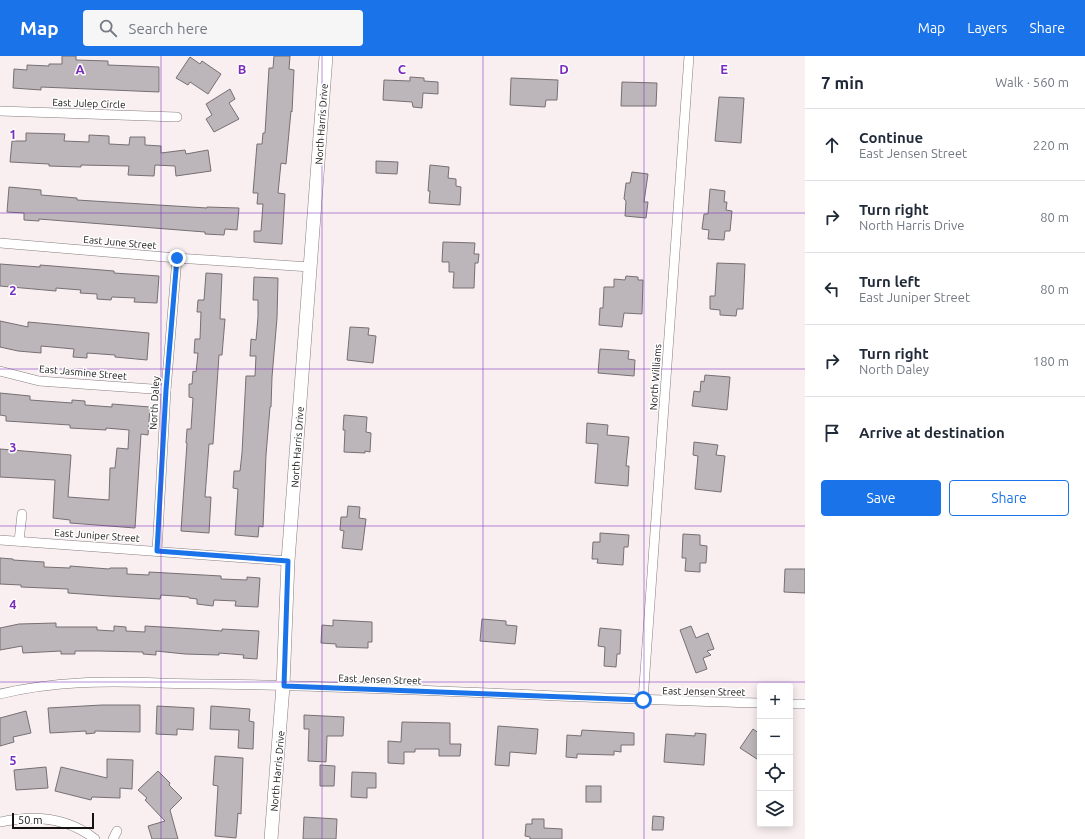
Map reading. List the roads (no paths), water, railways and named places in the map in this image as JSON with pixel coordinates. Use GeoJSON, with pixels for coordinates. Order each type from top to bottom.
{"type":"FeatureCollection","features":[{"type":"Feature","properties":{"kind":"street","name":"North Harris Drive"},"geometry":{"type":"LineString","coordinates":[[271,839],[284,686],[288,561],[326,56]]}},
{"type":"Feature","properties":{"kind":"street","name":"North Williams"},"geometry":{"type":"LineString","coordinates":[[643,700],[688,56]]}},
{"type":"Feature","properties":{"kind":"street","name":"East Julep Circle"},"geometry":{"type":"LineString","coordinates":[[0,111],[177,117]]}},
{"type":"Feature","properties":{"kind":"street","name":"East June Street"},"geometry":{"type":"LineString","coordinates":[[0,243],[177,258],[310,267]]}},
{"type":"Feature","properties":{"kind":"street","name":"North Daley"},"geometry":{"type":"LineString","coordinates":[[157,551],[166,390],[177,258]]}},
{"type":"Feature","properties":{"kind":"street","name":"East Jasmine Street"},"geometry":{"type":"LineString","coordinates":[[0,371],[39,381],[166,390]]}},
{"type":"Feature","properties":{"kind":"street"},"geometry":{"type":"LineString","coordinates":[[19,541],[22,514]]}},
{"type":"Feature","properties":{"kind":"street","name":"East Juniper Street"},"geometry":{"type":"LineString","coordinates":[[0,540],[288,561]]}},
{"type":"Feature","properties":{"kind":"street","name":"East Jensen Street"},"geometry":{"type":"LineString","coordinates":[[0,694],[28,687],[67,682],[100,681],[757,703]]}},
{"type":"Feature","properties":{"kind":"street"},"geometry":{"type":"LineString","coordinates":[[793,704],[805,704]]}},
{"type":"Feature","properties":{"kind":"street"},"geometry":{"type":"LineString","coordinates":[[0,822],[41,818],[62,821],[89,834],[95,839]]}}]}
